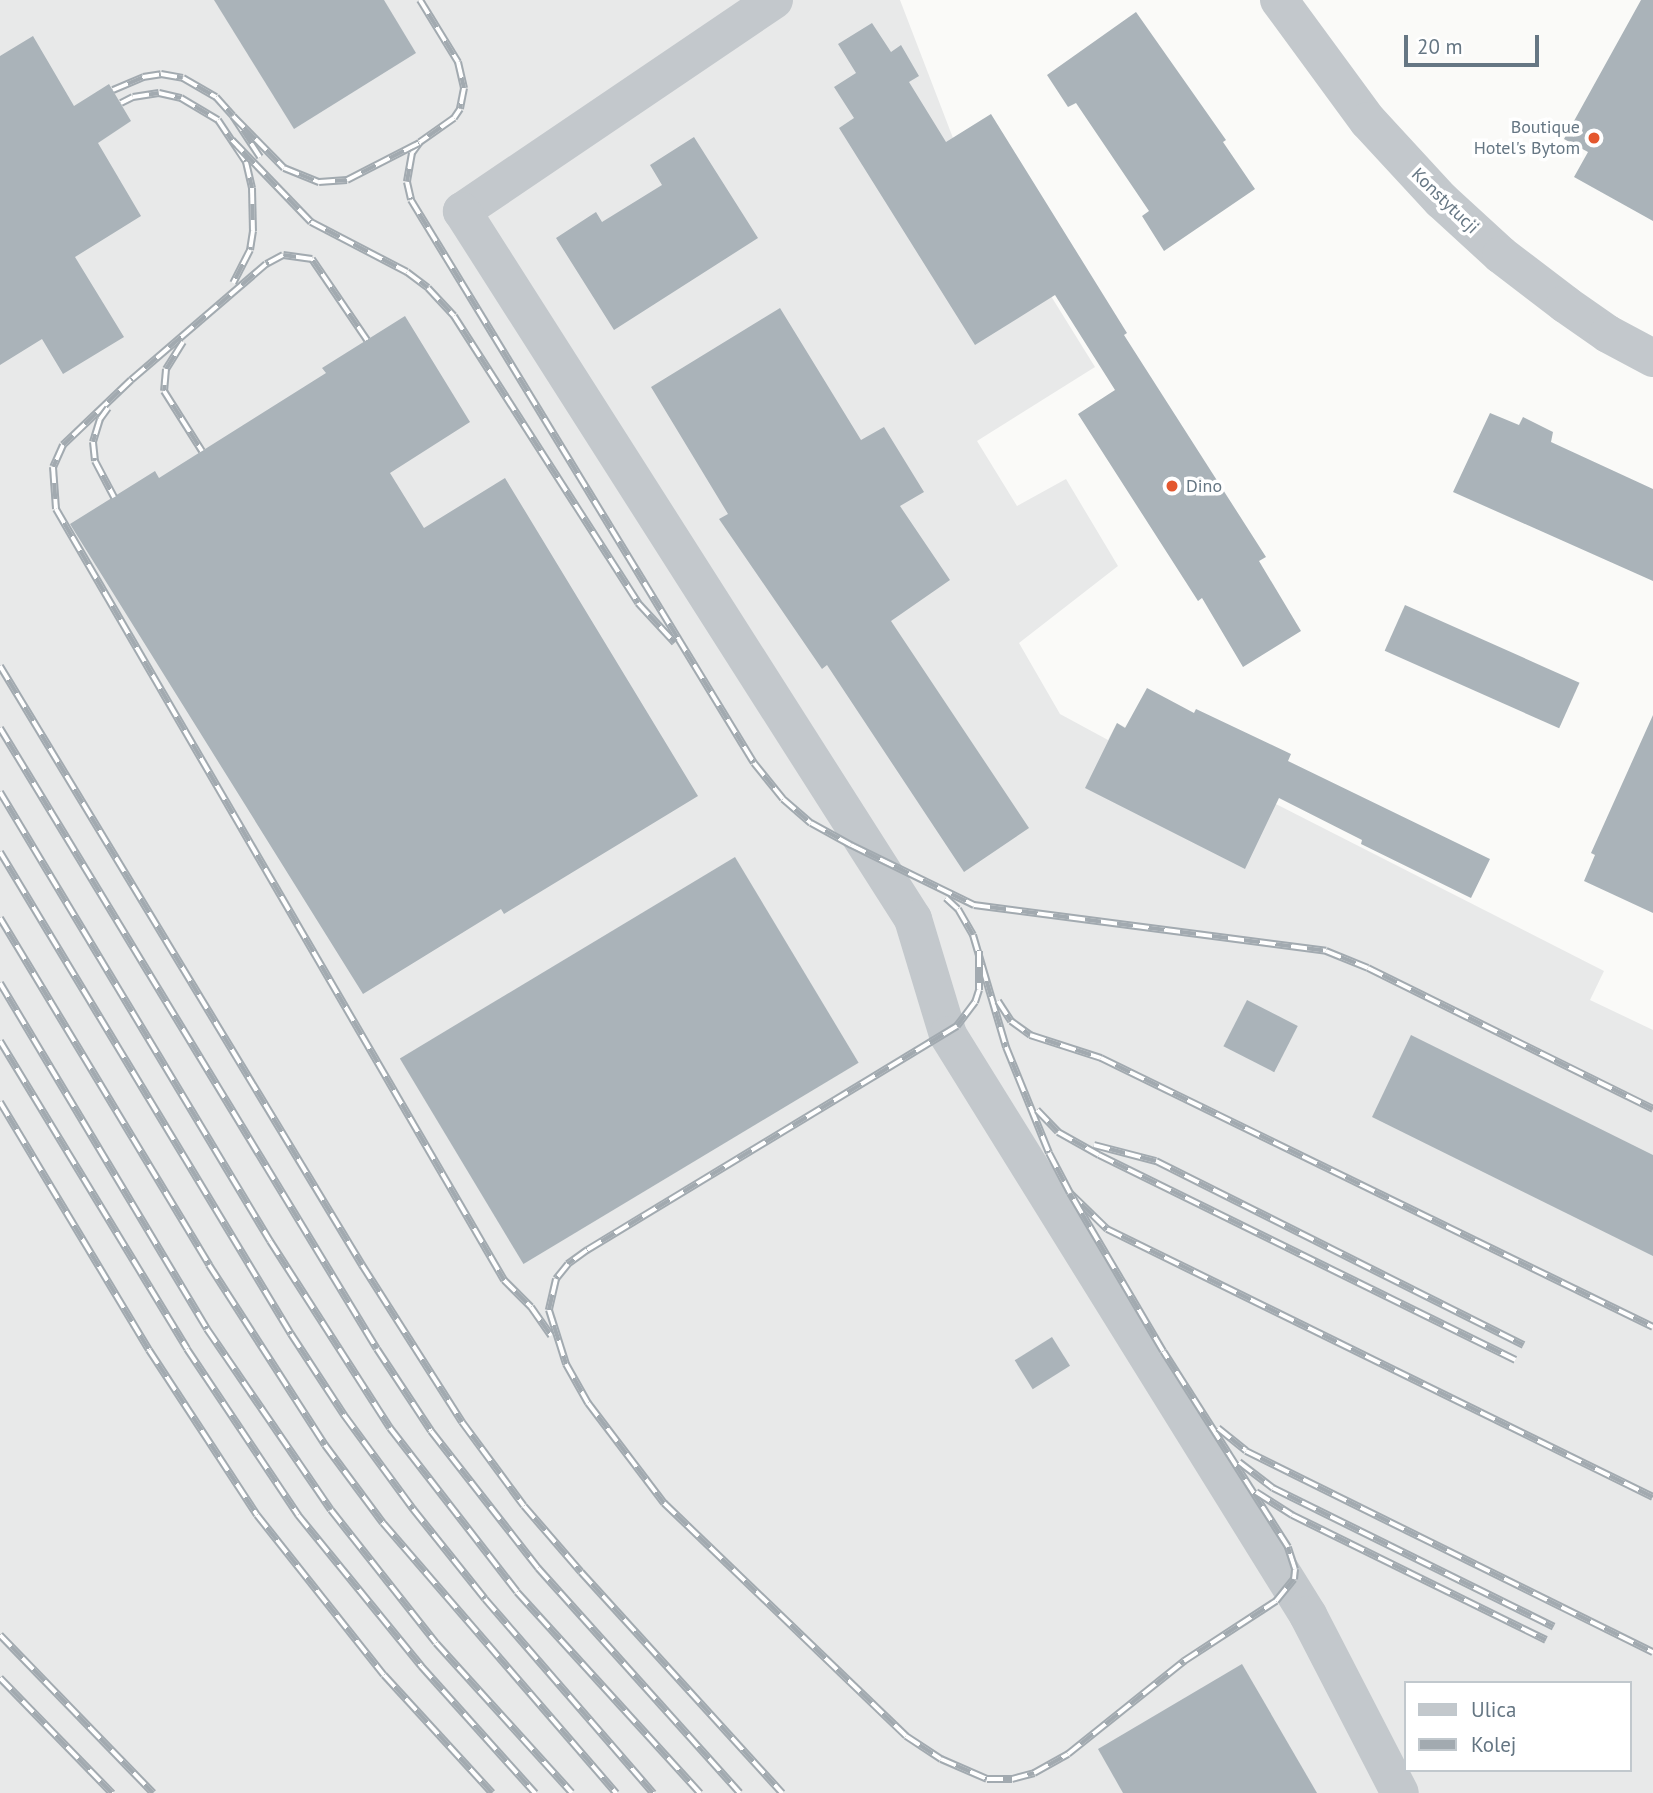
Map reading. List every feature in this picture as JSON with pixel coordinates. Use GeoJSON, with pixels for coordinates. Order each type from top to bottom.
{"type":"FeatureCollection","features":[{"type":"Feature","properties":{"kind":"street"},"geometry":{"type":"LineString","coordinates":[[774,0],[462,211],[913,919],[948,1035],[1308,1615],[1400,1793]]}},
{"type":"Feature","properties":{"kind":"street","name":"Konstytucji"},"geometry":{"type":"LineString","coordinates":[[1279,0],[1368,121],[1441,200],[1501,255],[1564,304],[1608,334],[1653,358]]}},
{"type":"Feature","properties":{"kind":"shaded area"},"geometry":{"type":"Polygon","coordinates":[[[0,0],[900,0],[953,138],[1095,367],[977,441],[1017,506],[1066,479],[1118,566],[1019,643],[1060,714],[1108,740],[1117,723],[1604,971],[1590,1000],[1653,1030],[1653,1793],[0,1793],[0,0]]]}},
{"type":"Feature","properties":{"kind":"building"},"geometry":{"type":"Polygon","coordinates":[[[214,0],[384,0],[416,53],[294,129],[214,0]]]}},
{"type":"Feature","properties":{"kind":"building"},"geometry":{"type":"Polygon","coordinates":[[[1641,0],[1653,0],[1653,221],[1574,177],[1588,152],[1564,139],[1641,0]]]}},
{"type":"Feature","properties":{"kind":"building"},"geometry":{"type":"Polygon","coordinates":[[[1136,12],[1226,140],[1223,142],[1255,189],[1164,251],[1142,216],[1149,211],[1076,103],[1068,107],[1047,75],[1136,12]]]}},
{"type":"Feature","properties":{"kind":"building"},"geometry":{"type":"Polygon","coordinates":[[[872,23],[891,52],[901,45],[919,76],[909,82],[946,142],[991,114],[1127,333],[1124,335],[1266,557],[1259,561],[1301,631],[1243,667],[1202,598],[1198,601],[1078,414],[1115,390],[1055,295],[975,345],[839,128],[854,118],[834,87],[856,73],[838,44],[872,23]]]}},
{"type":"Feature","properties":{"kind":"building"},"geometry":{"type":"Polygon","coordinates":[[[33,36],[74,106],[109,84],[131,121],[98,143],[141,216],[75,257],[124,337],[63,374],[42,339],[0,365],[0,56],[33,36]]]}},
{"type":"Feature","properties":{"kind":"building"},"geometry":{"type":"Polygon","coordinates":[[[694,137],[758,238],[614,330],[556,238],[596,212],[602,222],[662,185],[650,165],[694,137]]]}},
{"type":"Feature","properties":{"kind":"building"},"geometry":{"type":"Polygon","coordinates":[[[780,308],[861,440],[884,427],[924,492],[900,506],[950,580],[891,621],[1029,828],[964,872],[827,665],[822,669],[719,519],[728,514],[651,387],[780,308]]]}},
{"type":"Feature","properties":{"kind":"building"},"geometry":{"type":"Polygon","coordinates":[[[405,316],[470,422],[390,473],[424,528],[505,478],[698,796],[504,914],[501,909],[363,994],[70,524],[155,471],[159,478],[326,373],[322,368],[405,316]]]}},
{"type":"Feature","properties":{"kind":"building"},"geometry":{"type":"Polygon","coordinates":[[[1490,413],[1519,425],[1523,417],[1553,432],[1551,442],[1653,489],[1653,581],[1453,492],[1490,413]]]}},
{"type":"Feature","properties":{"kind":"building"},"geometry":{"type":"Polygon","coordinates":[[[1405,605],[1579,683],[1559,728],[1385,651],[1405,605]]]}},
{"type":"Feature","properties":{"kind":"building"},"geometry":{"type":"Polygon","coordinates":[[[1147,688],[1194,713],[1196,709],[1291,754],[1288,761],[1490,859],[1471,898],[1361,844],[1362,840],[1279,798],[1245,869],[1085,788],[1117,723],[1125,728],[1147,688]]]}},
{"type":"Feature","properties":{"kind":"building"},"geometry":{"type":"Polygon","coordinates":[[[1653,715],[1653,913],[1584,881],[1595,855],[1591,853],[1653,715]]]}},
{"type":"Feature","properties":{"kind":"building"},"geometry":{"type":"Polygon","coordinates":[[[735,857],[859,1063],[523,1264],[400,1058],[735,857]]]}},
{"type":"Feature","properties":{"kind":"building"},"geometry":{"type":"Polygon","coordinates":[[[1247,1000],[1298,1026],[1274,1072],[1223,1046],[1247,1000]]]}},
{"type":"Feature","properties":{"kind":"building"},"geometry":{"type":"Polygon","coordinates":[[[1411,1035],[1653,1155],[1653,1256],[1372,1117],[1411,1035]]]}},
{"type":"Feature","properties":{"kind":"building"},"geometry":{"type":"Polygon","coordinates":[[[1052,1337],[1070,1366],[1033,1389],[1015,1360],[1052,1337]]]}},
{"type":"Feature","properties":{"kind":"building"},"geometry":{"type":"Polygon","coordinates":[[[1242,1664],[1317,1793],[1123,1793],[1098,1749],[1242,1664]]]}},
{"type":"Feature","properties":{"kind":"railway"},"geometry":{"type":"LineString","coordinates":[[420,0],[458,62],[464,88],[460,109],[454,118],[420,142],[412,153],[407,182],[411,200],[754,763],[783,799],[811,823],[974,905],[1326,951],[1368,968],[1653,1109]]}},
{"type":"Feature","properties":{"kind":"railway"},"geometry":{"type":"LineString","coordinates":[[113,90],[143,77],[161,74],[183,78],[216,97],[233,116]]}},
{"type":"Feature","properties":{"kind":"railway"},"geometry":{"type":"LineString","coordinates":[[121,103],[133,97],[159,93],[181,98],[218,120],[246,162],[252,188],[253,231],[250,250],[233,283]]}},
{"type":"Feature","properties":{"kind":"railway"},"geometry":{"type":"LineString","coordinates":[[260,157],[233,116],[284,168],[319,182],[347,180],[419,143]]}},
{"type":"Feature","properties":{"kind":"railway"},"geometry":{"type":"LineString","coordinates":[[232,140],[311,222],[407,272],[428,288],[454,316],[638,603],[675,643]]}},
{"type":"Feature","properties":{"kind":"railway"},"geometry":{"type":"LineString","coordinates":[[367,340],[312,259],[283,255],[266,264],[131,380],[63,445],[53,467],[56,509],[504,1280],[531,1307],[551,1336]]}},
{"type":"Feature","properties":{"kind":"railway"},"geometry":{"type":"LineString","coordinates":[[183,342],[166,369],[164,391],[202,451]]}},
{"type":"Feature","properties":{"kind":"railway"},"geometry":{"type":"LineString","coordinates":[[108,408],[100,419],[93,442],[95,461],[114,497]]}},
{"type":"Feature","properties":{"kind":"railway"},"geometry":{"type":"LineString","coordinates":[[0,666],[362,1265],[462,1422],[524,1506],[782,1793]]}},
{"type":"Feature","properties":{"kind":"railway"},"geometry":{"type":"LineString","coordinates":[[0,728],[377,1349],[431,1431],[538,1568],[740,1793]]}},
{"type":"Feature","properties":{"kind":"railway"},"geometry":{"type":"LineString","coordinates":[[0,792],[270,1241],[390,1428],[517,1592],[700,1793]]}},
{"type":"Feature","properties":{"kind":"railway"},"geometry":{"type":"LineString","coordinates":[[0,852],[291,1334],[344,1415],[413,1509],[485,1599],[653,1793]]}},
{"type":"Feature","properties":{"kind":"railway"},"geometry":{"type":"LineString","coordinates":[[946,898],[958,909],[973,935],[1006,1047],[1049,1153],[1070,1193],[1107,1229],[1653,1497]]}},
{"type":"Feature","properties":{"kind":"railway"},"geometry":{"type":"LineString","coordinates":[[0,918],[209,1265],[325,1445],[383,1523],[616,1793]]}},
{"type":"Feature","properties":{"kind":"railway"},"geometry":{"type":"LineString","coordinates":[[979,951],[979,990],[975,1002],[957,1026],[587,1250],[568,1264],[556,1279],[549,1310],[566,1364],[588,1403],[664,1503],[906,1736],[941,1759],[987,1779],[1012,1779],[1034,1773],[1068,1754],[1184,1661],[1276,1601],[1294,1579],[1295,1569],[1288,1547],[1163,1351],[1070,1193]]}},
{"type":"Feature","properties":{"kind":"railway"},"geometry":{"type":"LineString","coordinates":[[0,983],[207,1329],[331,1510],[436,1643],[572,1793]]}},
{"type":"Feature","properties":{"kind":"railway"},"geometry":{"type":"LineString","coordinates":[[998,1001],[1011,1021],[1030,1035],[1101,1058],[1653,1327]]}},
{"type":"Feature","properties":{"kind":"railway"},"geometry":{"type":"LineString","coordinates":[[0,1041],[187,1349],[298,1515],[421,1666],[535,1793]]}},
{"type":"Feature","properties":{"kind":"railway"},"geometry":{"type":"LineString","coordinates":[[0,1102],[149,1350],[257,1515],[384,1675],[492,1793]]}},
{"type":"Feature","properties":{"kind":"railway"},"geometry":{"type":"LineString","coordinates":[[1037,1110],[1058,1132],[1099,1155],[1515,1360]]}},
{"type":"Feature","properties":{"kind":"railway"},"geometry":{"type":"LineString","coordinates":[[1094,1145],[1156,1161],[1523,1345]]}},
{"type":"Feature","properties":{"kind":"railway"},"geometry":{"type":"LineString","coordinates":[[1218,1428],[1246,1451],[1653,1652]]}},
{"type":"Feature","properties":{"kind":"railway"},"geometry":{"type":"LineString","coordinates":[[1239,1462],[1273,1488],[1554,1627]]}},
{"type":"Feature","properties":{"kind":"railway"},"geometry":{"type":"LineString","coordinates":[[1256,1492],[1292,1515],[1546,1640]]}},
{"type":"Feature","properties":{"kind":"railway"},"geometry":{"type":"LineString","coordinates":[[0,1635],[153,1793]]}},
{"type":"Feature","properties":{"kind":"railway"},"geometry":{"type":"LineString","coordinates":[[0,1678],[112,1793]]}},
{"type":"Feature","properties":{"kind":"place","name":"Boutique Hotel's Bytom"},"geometry":{"type":"Point","coordinates":[1594,138]}},
{"type":"Feature","properties":{"kind":"place","name":"Dino"},"geometry":{"type":"Point","coordinates":[1172,486]}}]}
